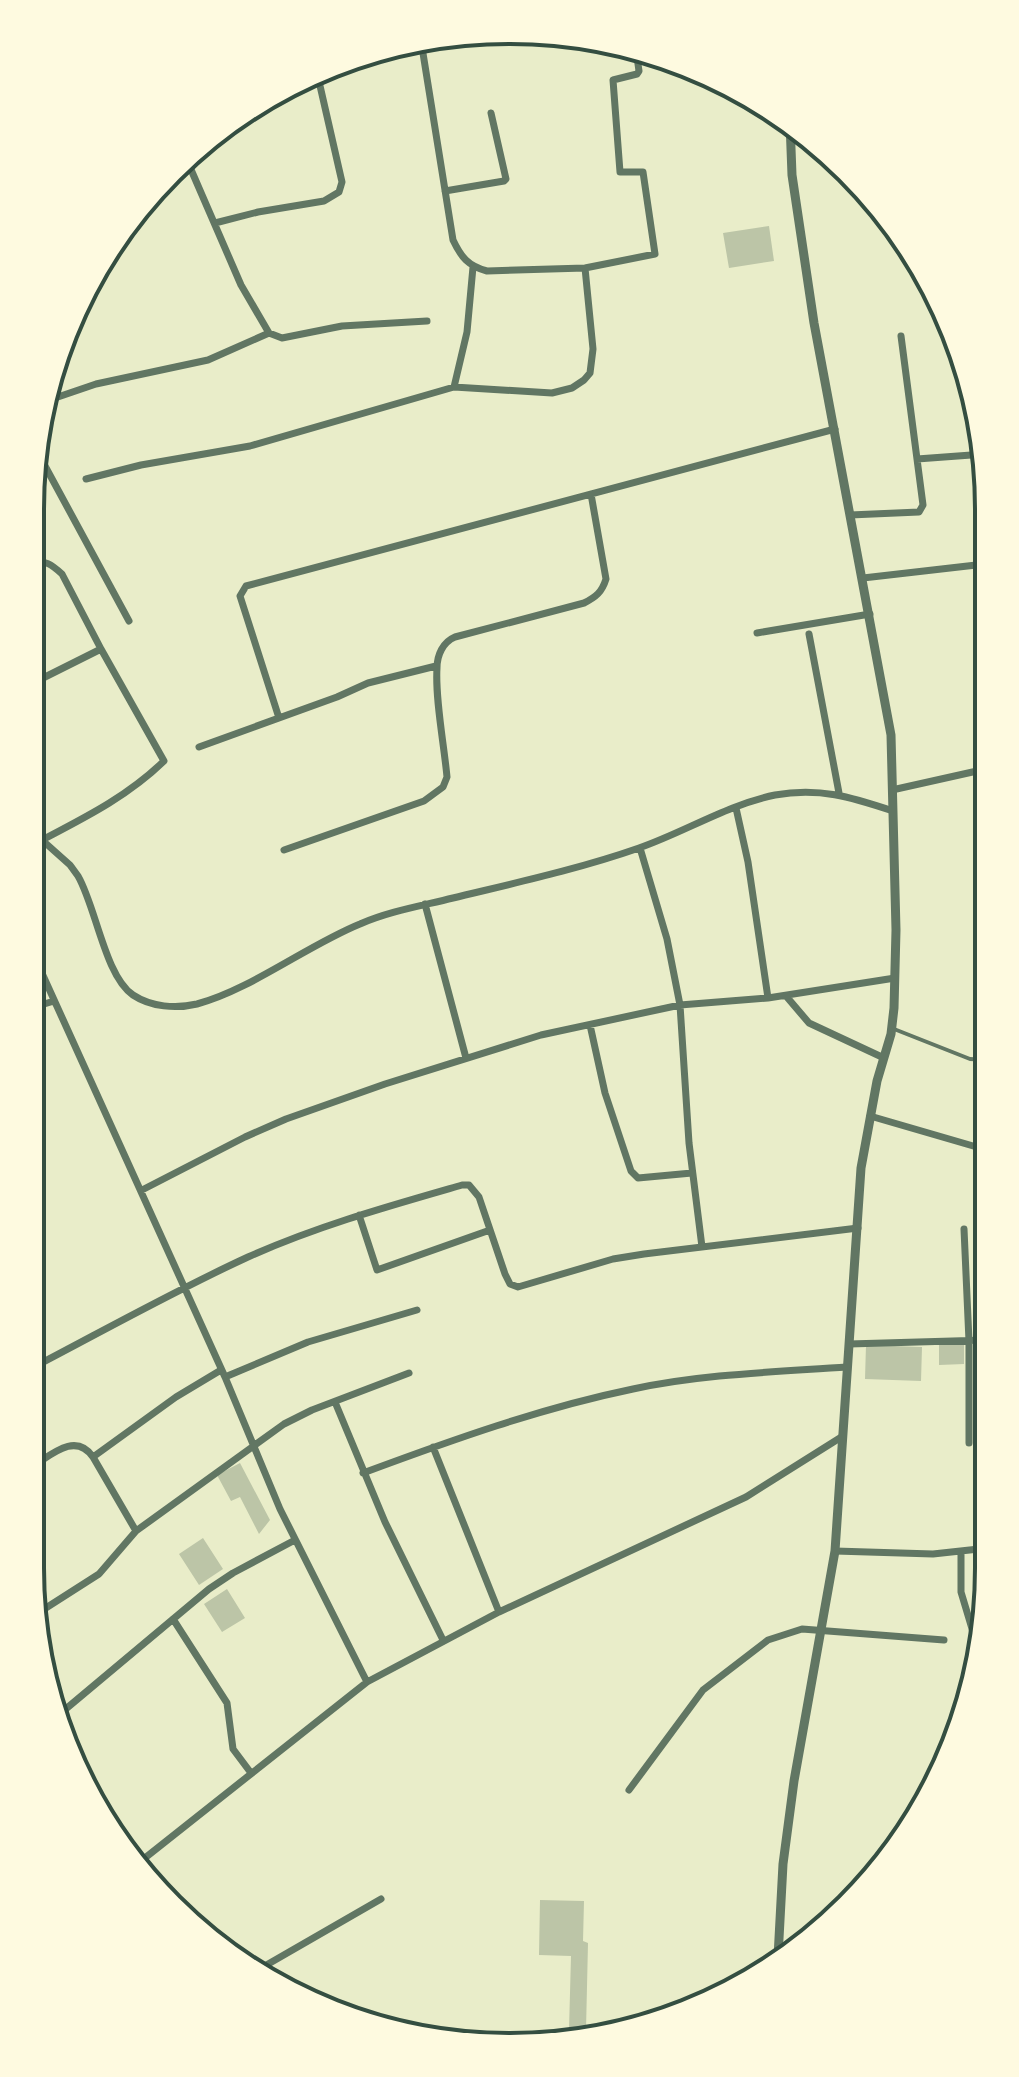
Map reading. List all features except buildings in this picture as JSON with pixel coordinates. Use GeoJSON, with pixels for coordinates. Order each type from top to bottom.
{"type":"FeatureCollection","features":[{"type":"Feature","properties":{"kind":"street"},"geometry":{"type":"LineString","coordinates":[[423,52],[453,240],[460,256],[473,267],[487,271],[585,268],[655,254],[643,172],[620,172],[613,80],[637,74],[638,62]]}},
{"type":"Feature","properties":{"kind":"street"},"geometry":{"type":"LineString","coordinates":[[215,223],[324,201],[339,192],[342,182],[320,84]]}},
{"type":"Feature","properties":{"kind":"street"},"geometry":{"type":"LineString","coordinates":[[445,191],[506,179],[491,113]]}},
{"type":"Feature","properties":{"kind":"street"},"geometry":{"type":"LineString","coordinates":[[779,1947],[785,1850],[794,1781],[835,1551],[861,1168],[870,1116],[892,1028],[895,978],[891,735],[814,323],[792,175],[791,138]]}},
{"type":"Feature","properties":{"kind":"street"},"geometry":{"type":"LineString","coordinates":[[191,170],[241,285],[269,333],[282,338],[342,326],[427,321]]}},
{"type":"Feature","properties":{"kind":"street"},"geometry":{"type":"LineString","coordinates":[[454,387],[467,332],[473,267]]}},
{"type":"Feature","properties":{"kind":"street"},"geometry":{"type":"LineString","coordinates":[[86,479],[141,465],[250,446],[454,387],[552,393],[572,388],[590,373],[593,349],[585,268]]}},
{"type":"Feature","properties":{"kind":"street"},"geometry":{"type":"LineString","coordinates":[[58,397],[108,381],[208,360],[269,333]]}},
{"type":"Feature","properties":{"kind":"street"},"geometry":{"type":"LineString","coordinates":[[850,515],[919,512],[923,505],[901,336]]}},
{"type":"Feature","properties":{"kind":"street"},"geometry":{"type":"LineString","coordinates":[[279,718],[240,596],[246,586],[835,429]]}},
{"type":"Feature","properties":{"kind":"street"},"geometry":{"type":"LineString","coordinates":[[917,459],[972,455]]}},
{"type":"Feature","properties":{"kind":"street"},"geometry":{"type":"LineString","coordinates":[[46,468],[129,621]]}},
{"type":"Feature","properties":{"kind":"street"},"geometry":{"type":"LineString","coordinates":[[284,850],[424,801],[443,787],[447,777],[436,666],[442,647],[448,640],[584,603],[603,590],[606,579],[591,494]]}},
{"type":"Feature","properties":{"kind":"street"},"geometry":{"type":"LineString","coordinates":[[44,561],[52,564],[62,574],[164,761],[108,806],[44,839]]}},
{"type":"Feature","properties":{"kind":"street"},"geometry":{"type":"LineString","coordinates":[[863,578],[975,565]]}},
{"type":"Feature","properties":{"kind":"street"},"geometry":{"type":"LineString","coordinates":[[757,633],[870,614]]}},
{"type":"Feature","properties":{"kind":"street"},"geometry":{"type":"LineString","coordinates":[[809,634],[839,793]]}},
{"type":"Feature","properties":{"kind":"street"},"geometry":{"type":"LineString","coordinates":[[44,678],[101,649]]}},
{"type":"Feature","properties":{"kind":"street"},"geometry":{"type":"LineString","coordinates":[[199,747],[368,683],[436,666]]}},
{"type":"Feature","properties":{"kind":"street"},"geometry":{"type":"LineString","coordinates":[[892,790],[975,771]]}},
{"type":"Feature","properties":{"kind":"street"},"geometry":{"type":"LineString","coordinates":[[44,842],[70,865],[83,885],[118,982],[134,996],[173,1007],[198,1004],[229,991],[357,925],[396,910],[542,876],[640,848],[736,808],[774,796],[801,792],[839,793],[893,811]]}},
{"type":"Feature","properties":{"kind":"street"},"geometry":{"type":"LineString","coordinates":[[736,808],[748,862],[768,998]]}},
{"type":"Feature","properties":{"kind":"street"},"geometry":{"type":"LineString","coordinates":[[640,848],[667,939],[680,1005],[692,1173],[702,1247]]}},
{"type":"Feature","properties":{"kind":"street"},"geometry":{"type":"LineString","coordinates":[[425,904],[466,1058]]}},
{"type":"Feature","properties":{"kind":"street"},"geometry":{"type":"LineString","coordinates":[[44,978],[142,1190],[295,1540],[367,1682]]}},
{"type":"Feature","properties":{"kind":"street"},"geometry":{"type":"LineString","coordinates":[[142,1190],[286,1119],[541,1035],[680,1005],[786,996],[895,978]]}},
{"type":"Feature","properties":{"kind":"street"},"geometry":{"type":"LineString","coordinates":[[786,996],[809,1023],[884,1058]]}},
{"type":"Feature","properties":{"kind":"street"},"geometry":{"type":"LineString","coordinates":[[44,1004],[54,1001]]}},
{"type":"Feature","properties":{"kind":"street"},"geometry":{"type":"LineString","coordinates":[[590,1025],[605,1093],[631,1171],[638,1178],[692,1173]]}},
{"type":"Feature","properties":{"kind":"street"},"geometry":{"type":"LineString","coordinates":[[870,1116],[975,1147]]}},
{"type":"Feature","properties":{"kind":"street"},"geometry":{"type":"LineString","coordinates":[[44,1362],[250,1256],[359,1215],[469,1185],[479,1197],[505,1274],[510,1284],[518,1287],[613,1259],[858,1228]]}},
{"type":"Feature","properties":{"kind":"street"},"geometry":{"type":"LineString","coordinates":[[359,1215],[377,1270],[490,1230]]}},
{"type":"Feature","properties":{"kind":"street"},"geometry":{"type":"LineString","coordinates":[[964,1229],[969,1443]]}},
{"type":"Feature","properties":{"kind":"street"},"geometry":{"type":"LineString","coordinates":[[93,1457],[176,1397],[223,1374],[308,1342],[417,1310]]}},
{"type":"Feature","properties":{"kind":"street"},"geometry":{"type":"LineString","coordinates":[[849,1344],[975,1341]]}},
{"type":"Feature","properties":{"kind":"street"},"geometry":{"type":"LineString","coordinates":[[363,1473],[541,1412],[633,1389],[706,1377],[847,1367]]}},
{"type":"Feature","properties":{"kind":"street"},"geometry":{"type":"LineString","coordinates":[[46,1608],[99,1574],[136,1531],[253,1445],[299,1416],[409,1373]]}},
{"type":"Feature","properties":{"kind":"street"},"geometry":{"type":"LineString","coordinates":[[335,1402],[385,1522],[443,1640]]}},
{"type":"Feature","properties":{"kind":"street"},"geometry":{"type":"LineString","coordinates":[[146,1857],[367,1682],[499,1612],[746,1497],[843,1436]]}},
{"type":"Feature","properties":{"kind":"street"},"geometry":{"type":"LineString","coordinates":[[44,1459],[64,1447],[84,1446],[136,1531]]}},
{"type":"Feature","properties":{"kind":"street"},"geometry":{"type":"LineString","coordinates":[[433,1447],[499,1612]]}},
{"type":"Feature","properties":{"kind":"street"},"geometry":{"type":"LineString","coordinates":[[67,1710],[173,1619],[233,1573],[295,1540]]}},
{"type":"Feature","properties":{"kind":"street"},"geometry":{"type":"LineString","coordinates":[[835,1551],[933,1554],[975,1550]]}},
{"type":"Feature","properties":{"kind":"street"},"geometry":{"type":"LineString","coordinates":[[961,1552],[961,1592],[971,1626]]}},
{"type":"Feature","properties":{"kind":"street"},"geometry":{"type":"LineString","coordinates":[[173,1619],[227,1703],[233,1749],[251,1773]]}},
{"type":"Feature","properties":{"kind":"street"},"geometry":{"type":"LineString","coordinates":[[629,1790],[703,1690],[768,1640],[802,1629],[944,1640]]}},
{"type":"Feature","properties":{"kind":"street"},"geometry":{"type":"LineString","coordinates":[[267,1965],[381,1899]]}},
{"type":"Feature","properties":{"kind":"lane"},"geometry":{"type":"LineString","coordinates":[[892,1028],[975,1059]]}}]}
